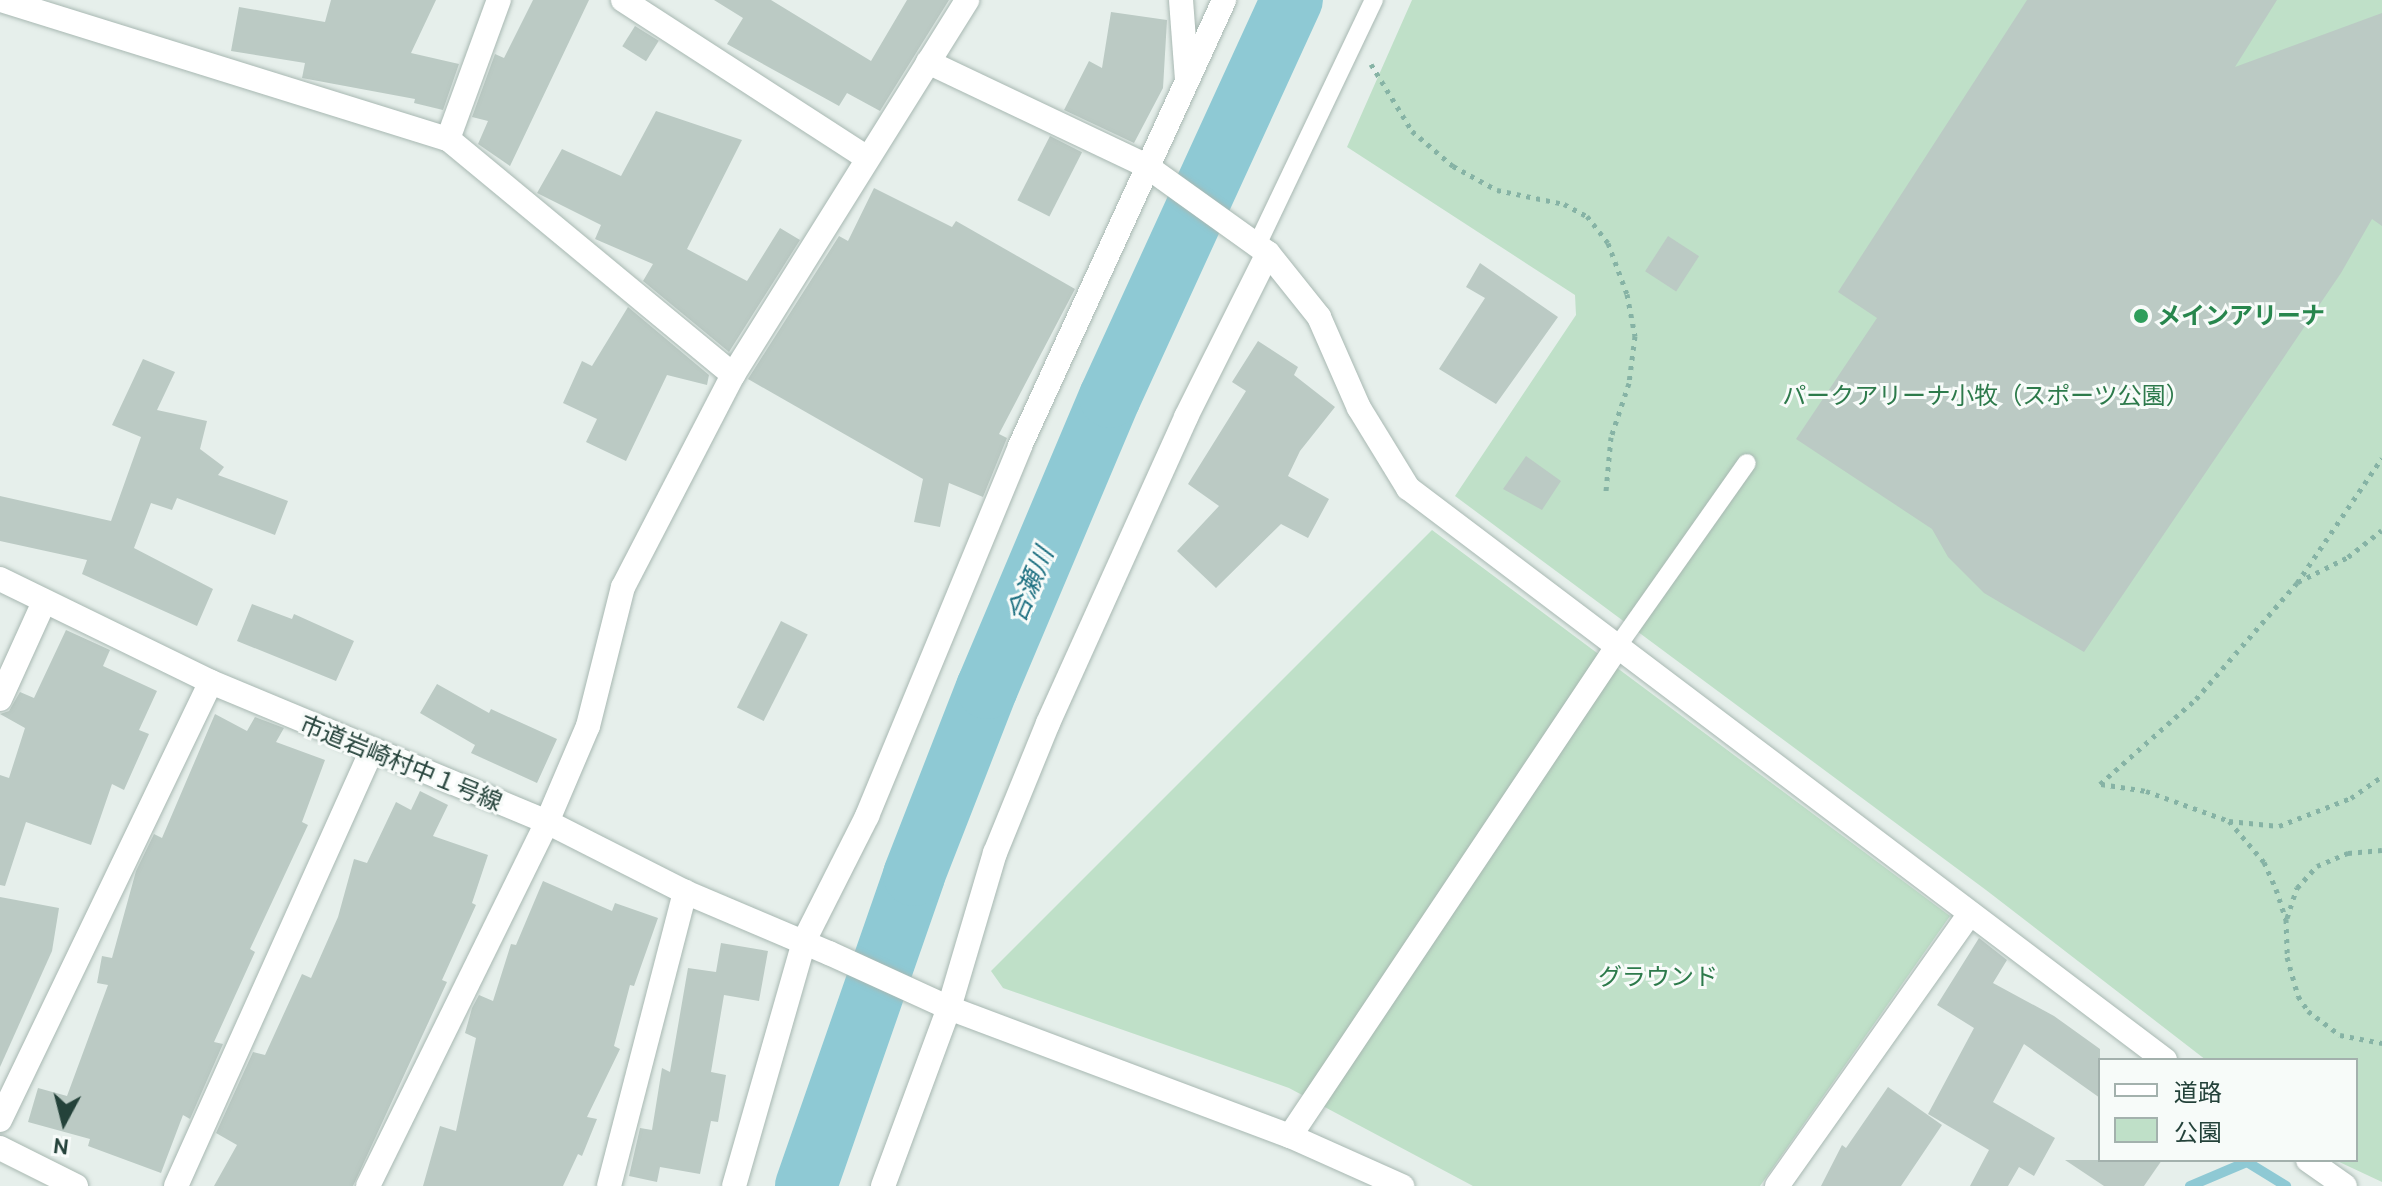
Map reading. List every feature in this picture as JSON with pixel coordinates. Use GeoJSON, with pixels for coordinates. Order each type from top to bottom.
{"type":"FeatureCollection","features":[{"type":"Feature","properties":{"kind":"street"},"geometry":{"type":"LineString","coordinates":[[448,139],[499,0]]}},
{"type":"Feature","properties":{"kind":"street"},"geometry":{"type":"LineString","coordinates":[[623,0],[867,158]]}},
{"type":"Feature","properties":{"kind":"street"},"geometry":{"type":"LineString","coordinates":[[368,1186],[547,822],[588,726],[623,587],[733,375],[967,0]]}},
{"type":"Feature","properties":{"kind":"street"},"geometry":{"type":"LineString","coordinates":[[1181,0],[1188,83]]}},
{"type":"Feature","properties":{"kind":"street"},"geometry":{"type":"LineString","coordinates":[[734,1186],[805,939],[867,816],[1020,446],[1145,165],[1188,83],[1224,0]]}},
{"type":"Feature","properties":{"kind":"street"},"geometry":{"type":"LineString","coordinates":[[4,5],[448,139],[733,375]]}},
{"type":"Feature","properties":{"kind":"street"},"geometry":{"type":"LineString","coordinates":[[928,62],[1145,165],[1262,249],[1319,317],[1359,408],[1408,488],[2162,1058]]}},
{"type":"Feature","properties":{"kind":"street"},"geometry":{"type":"LineString","coordinates":[[883,1186],[949,1008],[995,853],[1048,723],[1262,249]]}},
{"type":"Feature","properties":{"kind":"street","name":"市道岩崎村中１号線"},"geometry":{"type":"LineString","coordinates":[[0,579],[211,682],[371,752],[547,822],[685,892],[805,939],[949,1008],[1290,1136],[1402,1186]]}},
{"type":"Feature","properties":{"kind":"street"},"geometry":{"type":"LineString","coordinates":[[0,699],[44,602]]}},
{"type":"Feature","properties":{"kind":"street"},"geometry":{"type":"LineString","coordinates":[[1290,1136],[1617,647]]}},
{"type":"Feature","properties":{"kind":"street"},"geometry":{"type":"LineString","coordinates":[[0,1120],[211,682]]}},
{"type":"Feature","properties":{"kind":"street"},"geometry":{"type":"LineString","coordinates":[[176,1186],[371,752]]}},
{"type":"Feature","properties":{"kind":"street"},"geometry":{"type":"LineString","coordinates":[[609,1186],[685,892]]}},
{"type":"Feature","properties":{"kind":"street"},"geometry":{"type":"LineString","coordinates":[[1777,1186],[1970,913]]}},
{"type":"Feature","properties":{"kind":"street"},"geometry":{"type":"LineString","coordinates":[[0,1148],[76,1186]]}},
{"type":"Feature","properties":{"kind":"street"},"geometry":{"type":"LineString","coordinates":[[2311,1162],[2345,1186]]}},
{"type":"Feature","properties":{"kind":"lane"},"geometry":{"type":"LineString","coordinates":[[1262,249],[1372,3]]}},
{"type":"Feature","properties":{"kind":"lane"},"geometry":{"type":"LineString","coordinates":[[1617,647],[1747,463]]}},
{"type":"Feature","properties":{"kind":"path"},"geometry":{"type":"LineString","coordinates":[[1372,3],[1370,61],[1412,131],[1453,166],[1497,190],[1564,204],[1587,216],[1608,243],[1627,294],[1635,336],[1629,383],[1611,437],[1606,491]]}},
{"type":"Feature","properties":{"kind":"path"},"geometry":{"type":"LineString","coordinates":[[2382,458],[2297,583],[2196,699],[2100,784],[2146,791],[2229,821],[2279,826],[2351,798],[2382,776]]}},
{"type":"Feature","properties":{"kind":"path"},"geometry":{"type":"LineString","coordinates":[[2297,583],[2348,557],[2382,530]]}},
{"type":"Feature","properties":{"kind":"path"},"geometry":{"type":"LineString","coordinates":[[2229,821],[2264,862],[2286,919],[2291,977],[2308,1011],[2340,1035],[2382,1043]]}},
{"type":"Feature","properties":{"kind":"path"},"geometry":{"type":"LineString","coordinates":[[2286,919],[2297,888],[2317,866],[2348,853],[2382,850]]}},
{"type":"Feature","properties":{"kind":"green space","name":"パークアリーナ小牧（スポーツ公園）"},"geometry":{"type":"Polygon","coordinates":[[[1412,0],[2382,0],[2382,1182],[2339,1162],[2358,1162],[2358,1058],[2203,1058],[1986,890],[1455,496],[1576,315],[1575,295],[1347,147],[1412,0]]]}},
{"type":"Feature","properties":{"kind":"green space","name":"グラウンド"},"geometry":{"type":"Polygon","coordinates":[[[1432,530],[1950,916],[1760,1186],[1473,1186],[1289,1088],[1003,988],[991,971],[1432,530]]]}},
{"type":"Feature","properties":{"kind":"building"},"geometry":{"type":"Polygon","coordinates":[[[331,0],[436,0],[411,53],[459,64],[443,110],[414,103],[415,99],[302,78],[305,63],[231,51],[239,7],[325,22],[331,0]]]}},
{"type":"Feature","properties":{"kind":"building"},"geometry":{"type":"Polygon","coordinates":[[[533,0],[589,0],[510,166],[478,144],[488,121],[472,117],[495,54],[504,58],[533,0]]]}},
{"type":"Feature","properties":{"kind":"building"},"geometry":{"type":"Polygon","coordinates":[[[714,0],[771,0],[871,61],[907,0],[949,0],[880,111],[847,93],[839,106],[727,44],[743,18],[714,0]]]}},
{"type":"Feature","properties":{"kind":"building","name":"メインアリーナ"},"geometry":{"type":"Polygon","coordinates":[[[2027,0],[2277,0],[2235,67],[2382,13],[2382,226],[2372,219],[2341,273],[2084,652],[1984,593],[1948,557],[1932,529],[1796,439],[1877,318],[1838,292],[2027,0]]]}},
{"type":"Feature","properties":{"kind":"building"},"geometry":{"type":"Polygon","coordinates":[[[1111,12],[1167,20],[1163,88],[1134,143],[1064,110],[1089,61],[1102,68],[1111,12]]]}},
{"type":"Feature","properties":{"kind":"building"},"geometry":{"type":"Polygon","coordinates":[[[635,26],[659,41],[646,61],[622,46],[635,26]]]}},
{"type":"Feature","properties":{"kind":"building"},"geometry":{"type":"Polygon","coordinates":[[[656,111],[742,140],[687,249],[747,281],[780,228],[800,240],[729,352],[643,281],[653,264],[595,239],[601,225],[537,193],[562,149],[621,176],[656,111]]]}},
{"type":"Feature","properties":{"kind":"building"},"geometry":{"type":"Polygon","coordinates":[[[1050,136],[1082,152],[1049,216],[1017,200],[1050,136]]]}},
{"type":"Feature","properties":{"kind":"building"},"geometry":{"type":"Polygon","coordinates":[[[874,188],[952,227],[956,221],[1075,289],[999,434],[1007,438],[983,497],[949,483],[940,527],[914,522],[923,479],[748,379],[839,236],[848,241],[874,188]]]}},
{"type":"Feature","properties":{"kind":"building"},"geometry":{"type":"Polygon","coordinates":[[[1668,236],[1699,256],[1676,291],[1645,271],[1668,236]]]}},
{"type":"Feature","properties":{"kind":"building"},"geometry":{"type":"Polygon","coordinates":[[[1480,263],[1558,317],[1496,404],[1439,369],[1485,298],[1466,287],[1480,263]]]}},
{"type":"Feature","properties":{"kind":"building"},"geometry":{"type":"Polygon","coordinates":[[[628,307],[709,375],[707,385],[667,375],[626,461],[586,442],[597,419],[563,403],[582,361],[592,366],[628,307]]]}},
{"type":"Feature","properties":{"kind":"building"},"geometry":{"type":"Polygon","coordinates":[[[1258,341],[1298,367],[1294,375],[1335,407],[1300,451],[1288,476],[1329,499],[1308,538],[1281,524],[1216,588],[1177,551],[1219,506],[1188,484],[1246,391],[1232,382],[1258,341]]]}},
{"type":"Feature","properties":{"kind":"building"},"geometry":{"type":"Polygon","coordinates":[[[143,359],[175,372],[157,410],[207,421],[200,449],[224,467],[218,475],[288,501],[275,535],[177,498],[172,510],[151,503],[134,548],[213,589],[197,626],[82,574],[87,560],[0,541],[0,496],[111,521],[141,437],[112,425],[143,359]]]}},
{"type":"Feature","properties":{"kind":"building"},"geometry":{"type":"Polygon","coordinates":[[[1526,456],[1561,481],[1542,510],[1503,489],[1526,456]]]}},
{"type":"Feature","properties":{"kind":"building"},"geometry":{"type":"Polygon","coordinates":[[[252,604],[292,619],[294,614],[354,641],[336,681],[237,641],[252,604]]]}},
{"type":"Feature","properties":{"kind":"building"},"geometry":{"type":"Polygon","coordinates":[[[781,621],[808,635],[764,721],[737,707],[781,621]]]}},
{"type":"Feature","properties":{"kind":"building"},"geometry":{"type":"Polygon","coordinates":[[[66,630],[110,650],[103,666],[157,691],[139,730],[149,734],[124,790],[112,784],[91,845],[26,822],[5,886],[0,885],[0,775],[9,778],[25,728],[0,714],[9,711],[20,692],[34,698],[66,630]]]}},
{"type":"Feature","properties":{"kind":"building"},"geometry":{"type":"Polygon","coordinates":[[[437,684],[489,713],[491,709],[557,739],[537,783],[471,753],[475,745],[420,713],[437,684]]]}},
{"type":"Feature","properties":{"kind":"building"},"geometry":{"type":"Polygon","coordinates":[[[215,714],[247,731],[255,717],[284,728],[276,742],[325,760],[302,822],[308,825],[250,949],[255,952],[214,1042],[223,1044],[190,1119],[183,1115],[161,1173],[88,1146],[90,1139],[28,1122],[38,1088],[67,1096],[108,985],[97,983],[102,956],[112,958],[136,871],[154,834],[162,838],[215,714]]]}},
{"type":"Feature","properties":{"kind":"building"},"geometry":{"type":"Polygon","coordinates":[[[420,791],[448,805],[433,836],[488,855],[472,903],[476,905],[442,980],[447,982],[353,1186],[214,1186],[237,1145],[216,1133],[253,1052],[265,1055],[302,974],[311,978],[338,917],[354,859],[367,863],[396,802],[411,810],[420,791]]]}},
{"type":"Feature","properties":{"kind":"building"},"geometry":{"type":"Polygon","coordinates":[[[543,881],[612,911],[615,903],[658,918],[634,986],[630,985],[614,1046],[620,1049],[587,1117],[597,1119],[582,1156],[578,1154],[563,1186],[423,1186],[440,1126],[456,1131],[476,1038],[465,1033],[472,1008],[479,995],[493,1001],[511,944],[516,945],[543,881]]]}},
{"type":"Feature","properties":{"kind":"building"},"geometry":{"type":"Polygon","coordinates":[[[0,897],[59,908],[52,951],[0,1067],[0,897]]]}},
{"type":"Feature","properties":{"kind":"building"},"geometry":{"type":"Polygon","coordinates":[[[1979,938],[2007,960],[1993,983],[2054,1016],[2100,1049],[2098,1097],[2024,1044],[1993,1102],[2055,1138],[2034,1176],[2019,1167],[2008,1186],[1970,1186],[1989,1150],[1928,1114],[1974,1028],[1937,1005],[1979,938]]]}},
{"type":"Feature","properties":{"kind":"building"},"geometry":{"type":"Polygon","coordinates":[[[721,943],[768,951],[759,1001],[724,995],[711,1072],[726,1075],[718,1122],[711,1121],[700,1174],[660,1167],[657,1182],[629,1176],[640,1128],[652,1130],[662,1068],[670,1072],[688,968],[716,972],[721,943]]]}},
{"type":"Feature","properties":{"kind":"building"},"geometry":{"type":"Polygon","coordinates":[[[1888,1087],[1942,1125],[1901,1186],[1821,1186],[1842,1145],[1846,1148],[1888,1087]]]}},
{"type":"Feature","properties":{"kind":"building"},"geometry":{"type":"Polygon","coordinates":[[[2065,1160],[2161,1162],[2144,1186],[2104,1186],[2065,1160]]]}},
{"type":"Feature","properties":{"kind":"waterway","name":"合瀬川"},"geometry":{"type":"LineString","coordinates":[[806,1186],[914,875],[987,688],[1110,397],[1292,0]]}},
{"type":"Feature","properties":{"kind":"waterway"},"geometry":{"type":"LineString","coordinates":[[2190,1186],[2247,1162],[2286,1186]]}},
{"type":"Feature","properties":{"kind":"place","name":"メインアリーナ"},"geometry":{"type":"Point","coordinates":[2141,316]}}]}
